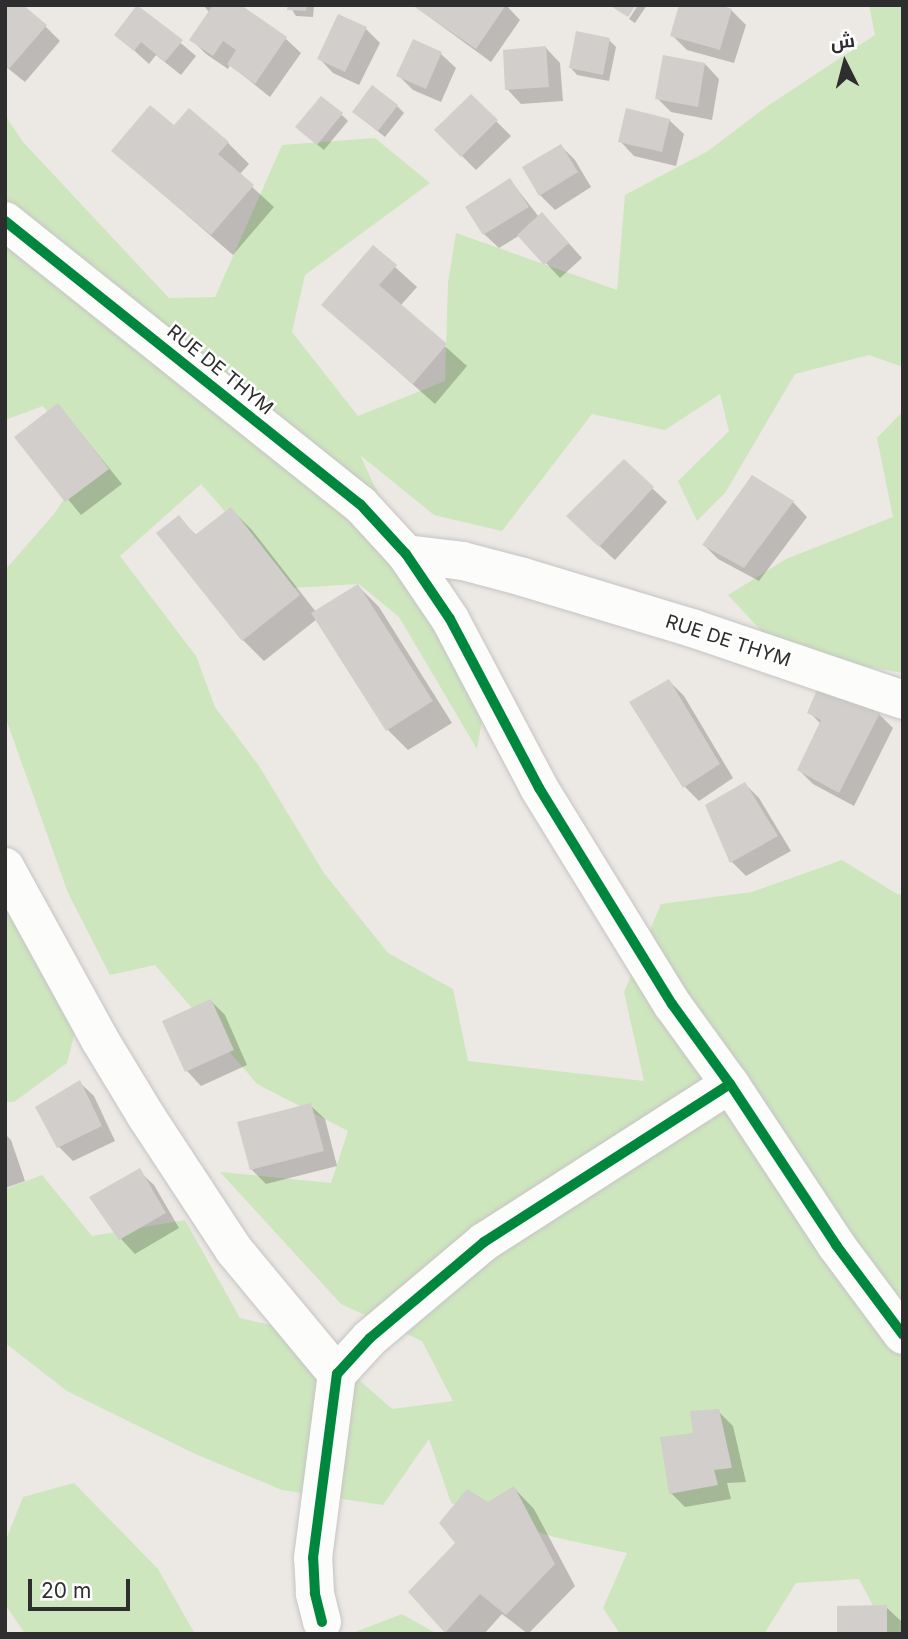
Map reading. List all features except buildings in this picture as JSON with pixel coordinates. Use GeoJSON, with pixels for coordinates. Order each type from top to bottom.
{"type":"FeatureCollection","features":[{"type":"Feature","properties":{"kind":"street","name":"RUE DE THYM"},"geometry":{"type":"LineString","coordinates":[[5,220],[360,504],[406,554],[463,561],[523,577],[692,628],[903,700]]}},
{"type":"Feature","properties":{"kind":"street"},"geometry":{"type":"LineString","coordinates":[[406,554],[450,619],[539,788],[672,1004],[730,1084],[836,1245],[903,1335]]}},
{"type":"Feature","properties":{"kind":"street"},"geometry":{"type":"LineString","coordinates":[[5,867],[100,1040],[146,1116],[234,1250],[337,1374]]}},
{"type":"Feature","properties":{"kind":"street"},"geometry":{"type":"LineString","coordinates":[[322,1622],[315,1593],[313,1558],[337,1374],[370,1338],[484,1242],[730,1084]]}},
{"type":"Feature","properties":{"kind":"green space"},"geometry":{"type":"Polygon","coordinates":[[[869,5],[903,5],[903,367],[869,355],[795,374],[725,493],[697,521],[678,481],[729,431],[720,394],[665,430],[592,414],[502,531],[434,515],[360,455],[422,588],[485,704],[477,749],[399,617],[359,584],[292,588],[201,484],[120,556],[196,656],[215,707],[259,766],[324,873],[388,953],[453,989],[468,1061],[644,1081],[624,992],[661,904],[752,892],[842,860],[897,894],[903,895],[903,1634],[888,1634],[859,1579],[796,1583],[764,1634],[620,1634],[603,1608],[627,1553],[554,1537],[451,1503],[429,1439],[383,1505],[282,1490],[193,1453],[67,1391],[5,1343],[5,1189],[42,1175],[92,1236],[185,1220],[240,1318],[306,1333],[392,1409],[453,1401],[422,1341],[341,1304],[220,1172],[331,1183],[348,1131],[257,1084],[155,965],[110,975],[68,893],[5,716],[5,570],[54,514],[89,462],[43,406],[5,420],[5,115],[23,142],[169,298],[215,297],[282,145],[375,138],[430,183],[305,275],[292,332],[358,416],[445,381],[448,283],[456,233],[617,290],[625,195],[708,151],[766,107],[875,35],[869,5]]]}},
{"type":"Feature","properties":{"kind":"green space"},"geometry":{"type":"Polygon","coordinates":[[[903,411],[903,673],[780,651],[728,595],[786,559],[893,517],[877,438],[903,411]]]}},
{"type":"Feature","properties":{"kind":"green space"},"geometry":{"type":"Polygon","coordinates":[[[5,896],[75,1032],[67,1063],[14,1102],[5,1102],[5,896]]]}},
{"type":"Feature","properties":{"kind":"green space"},"geometry":{"type":"Polygon","coordinates":[[[74,1483],[158,1569],[195,1634],[25,1634],[5,1604],[5,1542],[23,1497],[74,1483]]]}},
{"type":"Feature","properties":{"kind":"green space"},"geometry":{"type":"Polygon","coordinates":[[[402,1614],[437,1634],[350,1634],[402,1614]]]}},
{"type":"Feature","properties":{"kind":"cycle path"},"geometry":{"type":"LineString","coordinates":[[5,221],[360,504],[406,554],[450,619],[539,788],[672,1004],[730,1084],[836,1245],[903,1335]]}},
{"type":"Feature","properties":{"kind":"cycle path"},"geometry":{"type":"LineString","coordinates":[[322,1622],[315,1593],[313,1558],[337,1374],[370,1338],[484,1242],[730,1084]]}}]}
